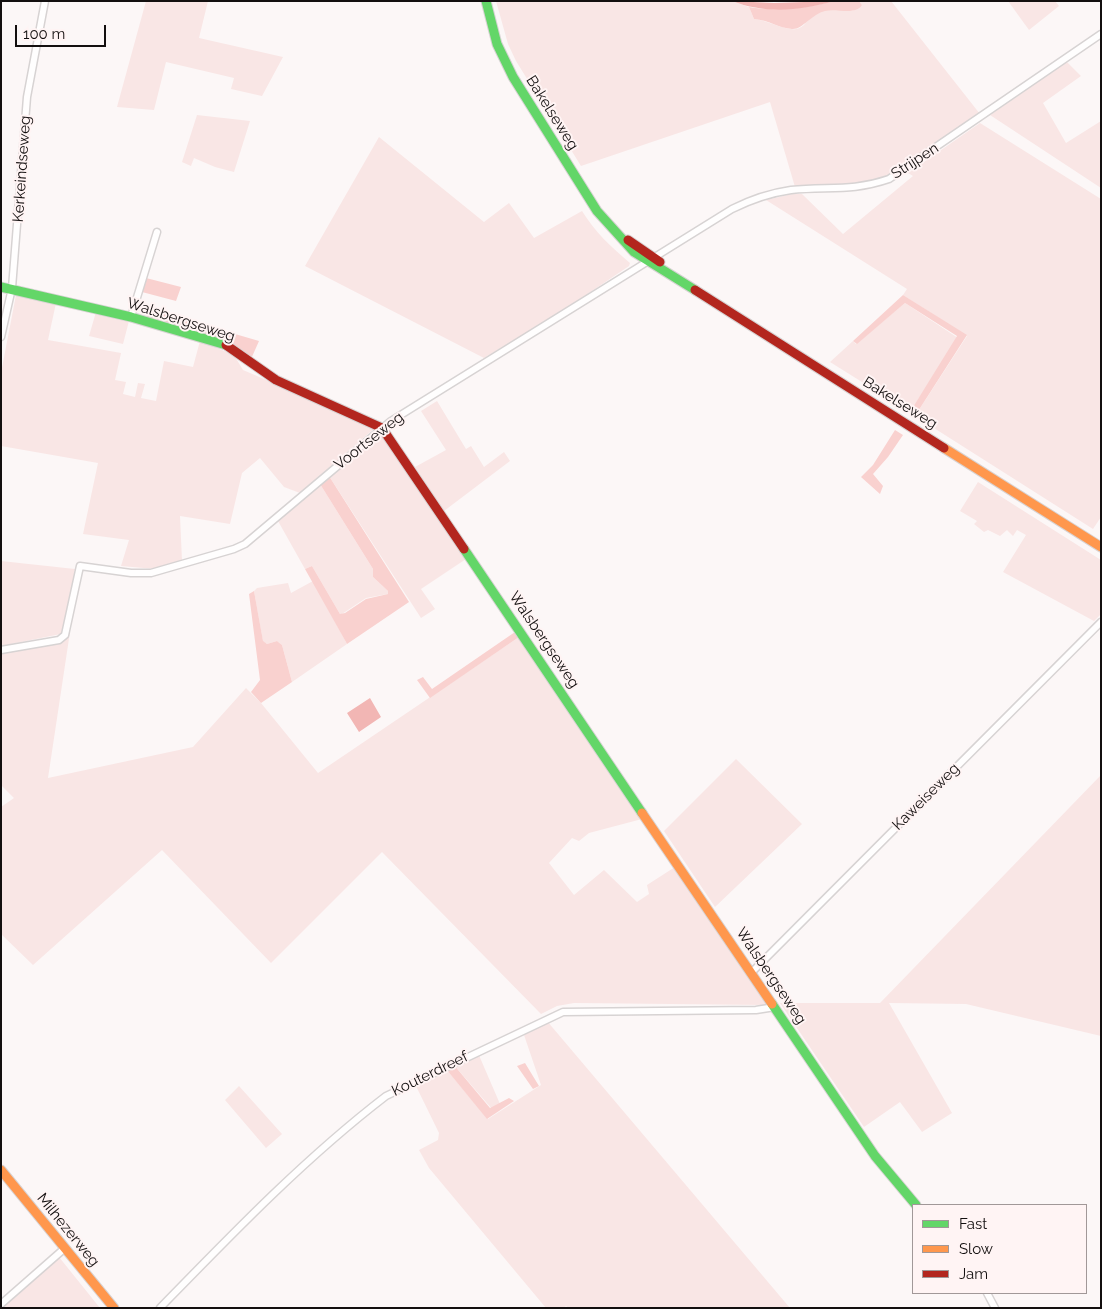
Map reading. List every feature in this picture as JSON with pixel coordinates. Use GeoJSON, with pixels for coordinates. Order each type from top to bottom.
{"type":"FeatureCollection","features":[{"type":"Feature","properties":{"kind":"street","name":"Kerkeindseweg"},"geometry":{"type":"LineString","coordinates":[[1,337],[12,288],[28,97],[46,1]]}},
{"type":"Feature","properties":{"kind":"street","name":"Bakelseweg"},"geometry":{"type":"LineString","coordinates":[[486,1],[497,44],[513,77],[597,211],[650,260],[670,269],[684,282],[1101,547]]}},
{"type":"Feature","properties":{"kind":"street","name":"Strijpen"},"geometry":{"type":"LineString","coordinates":[[650,260],[732,209],[772,193],[792,190],[867,187],[889,179],[1101,34]]}},
{"type":"Feature","properties":{"kind":"street"},"geometry":{"type":"LineString","coordinates":[[131,317],[157,232]]}},
{"type":"Feature","properties":{"kind":"street","name":"Voortseweg"},"geometry":{"type":"LineString","coordinates":[[1,650],[59,640],[66,635],[80,566],[130,573],[151,572],[234,549],[258,534],[382,428],[650,260]]}},
{"type":"Feature","properties":{"kind":"street","name":"Walsbergseweg"},"geometry":{"type":"LineString","coordinates":[[1,286],[131,317],[228,346],[276,380],[382,428],[876,1156],[915,1204]]}},
{"type":"Feature","properties":{"kind":"street","name":"Kaweiseweg"},"geometry":{"type":"LineString","coordinates":[[752,972],[1101,622]]}},
{"type":"Feature","properties":{"kind":"street","name":"Kouterdreef"},"geometry":{"type":"LineString","coordinates":[[160,1308],[250,1216],[361,1115],[386,1096],[563,1012],[756,1010],[775,1007]]}},
{"type":"Feature","properties":{"kind":"street","name":"Milhezerweg"},"geometry":{"type":"LineString","coordinates":[[1,1170],[114,1308]]}},
{"type":"Feature","properties":{"kind":"street"},"geometry":{"type":"LineString","coordinates":[[1,1304],[65,1248]]}},
{"type":"Feature","properties":{"kind":"street"},"geometry":{"type":"LineString","coordinates":[[988,1294],[995,1308]]}},
{"type":"Feature","properties":{"kind":"shaded area"},"geometry":{"type":"Polygon","coordinates":[[[146,1],[208,1],[199,38],[283,57],[262,96],[231,89],[234,78],[166,62],[154,110],[117,107],[146,1]]]}},
{"type":"Feature","properties":{"kind":"shaded area"},"geometry":{"type":"Polygon","coordinates":[[[496,1],[732,1],[749,7],[754,19],[796,29],[806,23],[814,14],[823,10],[853,11],[862,5],[859,1],[891,1],[980,114],[889,175],[864,185],[795,187],[770,102],[581,166],[516,61],[508,44],[496,1]]]}},
{"type":"Feature","properties":{"kind":"shaded area"},"geometry":{"type":"Polygon","coordinates":[[[732,1],[774,3],[834,1],[783,10],[757,8],[732,1]]]}},
{"type":"Feature","properties":{"kind":"shaded area"},"geometry":{"type":"Polygon","coordinates":[[[834,1],[859,1],[862,5],[850,11],[825,11],[796,29],[754,19],[749,7],[770,9],[792,8],[834,1]]]}},
{"type":"Feature","properties":{"kind":"shaded area"},"geometry":{"type":"Polygon","coordinates":[[[1008,1],[1055,1],[1059,6],[1029,30],[1008,1]]]}},
{"type":"Feature","properties":{"kind":"shaded area"},"geometry":{"type":"Polygon","coordinates":[[[1067,62],[1081,76],[1043,103],[1066,143],[1101,121],[1101,188],[990,115],[1067,62]]]}},
{"type":"Feature","properties":{"kind":"shaded area"},"geometry":{"type":"Polygon","coordinates":[[[197,115],[250,121],[234,172],[215,167],[194,158],[191,166],[182,162],[197,115]]]}},
{"type":"Feature","properties":{"kind":"shaded area"},"geometry":{"type":"Polygon","coordinates":[[[980,123],[1101,199],[1101,517],[1093,529],[915,416],[967,336],[903,295],[907,289],[766,200],[792,194],[802,194],[843,234],[913,176],[908,173],[980,123]]]}},
{"type":"Feature","properties":{"kind":"shaded area"},"geometry":{"type":"Polygon","coordinates":[[[379,137],[484,222],[509,203],[534,238],[582,211],[604,239],[630,263],[629,266],[561,312],[484,358],[305,266],[379,137]]]}},
{"type":"Feature","properties":{"kind":"shaded area"},"geometry":{"type":"Polygon","coordinates":[[[146,278],[181,287],[176,301],[142,292],[146,278]]]}},
{"type":"Feature","properties":{"kind":"shaded area"},"geometry":{"type":"Polygon","coordinates":[[[16,295],[56,303],[48,340],[121,353],[115,380],[126,382],[123,394],[135,397],[138,383],[145,384],[141,398],[156,401],[164,361],[193,367],[200,341],[234,355],[243,370],[376,427],[300,493],[284,487],[260,458],[242,473],[230,524],[180,516],[182,561],[155,569],[121,566],[129,540],[83,534],[98,463],[1,446],[1,373],[16,295]]]}},
{"type":"Feature","properties":{"kind":"shaded area"},"geometry":{"type":"Polygon","coordinates":[[[903,295],[967,335],[915,416],[910,412],[957,336],[905,303],[857,344],[853,341],[903,295]]]}},
{"type":"Feature","properties":{"kind":"shaded area"},"geometry":{"type":"Polygon","coordinates":[[[905,303],[958,338],[910,412],[830,362],[853,341],[856,344],[905,303]]]}},
{"type":"Feature","properties":{"kind":"shaded area"},"geometry":{"type":"Polygon","coordinates":[[[153,310],[259,341],[251,359],[223,341],[145,317],[153,310]]]}},
{"type":"Feature","properties":{"kind":"shaded area"},"geometry":{"type":"Polygon","coordinates":[[[96,312],[129,321],[123,344],[89,336],[96,312]]]}},
{"type":"Feature","properties":{"kind":"shaded area"},"geometry":{"type":"Polygon","coordinates":[[[437,401],[466,449],[471,446],[484,467],[504,452],[510,461],[444,511],[415,467],[446,450],[421,411],[437,401]]]}},
{"type":"Feature","properties":{"kind":"shaded area"},"geometry":{"type":"Polygon","coordinates":[[[895,430],[903,435],[888,457],[873,474],[883,486],[880,494],[861,477],[873,465],[895,430]]]}},
{"type":"Feature","properties":{"kind":"shaded area"},"geometry":{"type":"Polygon","coordinates":[[[382,435],[466,559],[421,589],[435,609],[421,618],[329,476],[382,435]]]}},
{"type":"Feature","properties":{"kind":"shaded area"},"geometry":{"type":"Polygon","coordinates":[[[329,476],[409,602],[347,644],[305,569],[312,566],[340,614],[345,613],[366,599],[388,594],[388,591],[373,577],[373,569],[320,484],[329,476]]]}},
{"type":"Feature","properties":{"kind":"shaded area"},"geometry":{"type":"Polygon","coordinates":[[[978,482],[1101,560],[1101,614],[1094,621],[1003,572],[1026,535],[1017,530],[1013,536],[1007,530],[1000,536],[988,530],[984,532],[974,524],[977,521],[960,511],[978,482]]]}},
{"type":"Feature","properties":{"kind":"shaded area"},"geometry":{"type":"Polygon","coordinates":[[[320,484],[373,569],[373,577],[388,591],[388,594],[366,598],[342,614],[340,614],[312,566],[305,569],[278,521],[320,484]]]}},
{"type":"Feature","properties":{"kind":"shaded area"},"geometry":{"type":"Polygon","coordinates":[[[1,561],[75,569],[65,628],[61,634],[1,646],[1,561]]]}},
{"type":"Feature","properties":{"kind":"shaded area"},"geometry":{"type":"Polygon","coordinates":[[[313,581],[347,644],[292,682],[282,645],[277,641],[267,644],[263,642],[254,591],[257,588],[288,583],[291,593],[313,581]]]}},
{"type":"Feature","properties":{"kind":"shaded area"},"geometry":{"type":"Polygon","coordinates":[[[254,591],[263,641],[267,644],[277,641],[282,645],[292,682],[261,703],[251,692],[260,680],[249,594],[254,591]]]}},
{"type":"Feature","properties":{"kind":"shaded area"},"geometry":{"type":"Polygon","coordinates":[[[70,632],[48,778],[193,747],[246,688],[261,703],[318,773],[519,637],[642,819],[589,833],[579,841],[572,838],[549,863],[574,895],[604,870],[637,902],[649,894],[647,885],[675,867],[768,1005],[574,1003],[557,1006],[541,1014],[382,852],[271,963],[162,850],[33,965],[1,934],[1,807],[14,798],[1,785],[1,653],[67,636],[70,632]]]}},
{"type":"Feature","properties":{"kind":"shaded area"},"geometry":{"type":"Polygon","coordinates":[[[515,632],[519,637],[430,698],[417,680],[423,677],[432,689],[515,632]]]}},
{"type":"Feature","properties":{"kind":"shaded area"},"geometry":{"type":"Polygon","coordinates":[[[370,698],[381,717],[359,732],[347,713],[370,698]]]}},
{"type":"Feature","properties":{"kind":"shaded area"},"geometry":{"type":"Polygon","coordinates":[[[736,759],[802,824],[715,907],[664,831],[736,759]]]}},
{"type":"Feature","properties":{"kind":"shaded area"},"geometry":{"type":"Polygon","coordinates":[[[1101,775],[1101,1036],[966,1004],[889,1003],[952,1113],[922,1132],[900,1102],[864,1127],[780,1003],[880,1003],[1101,775]]]}},
{"type":"Feature","properties":{"kind":"shaded area"},"geometry":{"type":"Polygon","coordinates":[[[547,1021],[790,1308],[568,1308],[566,1306],[564,1308],[546,1308],[429,1168],[419,1150],[438,1140],[439,1133],[415,1084],[446,1069],[488,1119],[541,1085],[523,1032],[547,1021]]]}},
{"type":"Feature","properties":{"kind":"shaded area"},"geometry":{"type":"Polygon","coordinates":[[[478,1053],[500,1104],[492,1109],[454,1065],[478,1053]]]}},
{"type":"Feature","properties":{"kind":"shaded area"},"geometry":{"type":"Polygon","coordinates":[[[525,1063],[539,1086],[533,1089],[517,1066],[525,1063]]]}},
{"type":"Feature","properties":{"kind":"shaded area"},"geometry":{"type":"Polygon","coordinates":[[[454,1065],[490,1108],[509,1098],[514,1101],[487,1119],[446,1069],[454,1065]]]}},
{"type":"Feature","properties":{"kind":"shaded area"},"geometry":{"type":"Polygon","coordinates":[[[239,1086],[282,1134],[266,1148],[225,1100],[239,1086]]]}},
{"type":"Feature","properties":{"kind":"shaded area"},"geometry":{"type":"Polygon","coordinates":[[[59,1257],[100,1308],[1,1308],[1,1307],[59,1257]]]}},
{"type":"Feature","properties":{"kind":"traffic: fast"},"geometry":{"type":"LineString","coordinates":[[486,1],[497,44],[513,77],[597,211],[634,252],[695,290]]}},
{"type":"Feature","properties":{"kind":"traffic: fast"},"geometry":{"type":"LineString","coordinates":[[1,287],[131,317],[226,345]]}},
{"type":"Feature","properties":{"kind":"traffic: fast"},"geometry":{"type":"LineString","coordinates":[[464,549],[642,813]]}},
{"type":"Feature","properties":{"kind":"traffic: fast"},"geometry":{"type":"LineString","coordinates":[[772,1004],[875,1156],[915,1204]]}},
{"type":"Feature","properties":{"kind":"traffic: slow"},"geometry":{"type":"LineString","coordinates":[[944,448],[1101,547]]}},
{"type":"Feature","properties":{"kind":"traffic: slow"},"geometry":{"type":"LineString","coordinates":[[642,813],[772,1004]]}},
{"type":"Feature","properties":{"kind":"traffic: slow"},"geometry":{"type":"LineString","coordinates":[[1,1170],[114,1308]]}},
{"type":"Feature","properties":{"kind":"traffic: jam"},"geometry":{"type":"LineString","coordinates":[[628,240],[660,262]]}},
{"type":"Feature","properties":{"kind":"traffic: jam"},"geometry":{"type":"LineString","coordinates":[[695,290],[944,448]]}},
{"type":"Feature","properties":{"kind":"traffic: jam"},"geometry":{"type":"LineString","coordinates":[[226,345],[276,380],[382,428],[464,549]]}}]}
